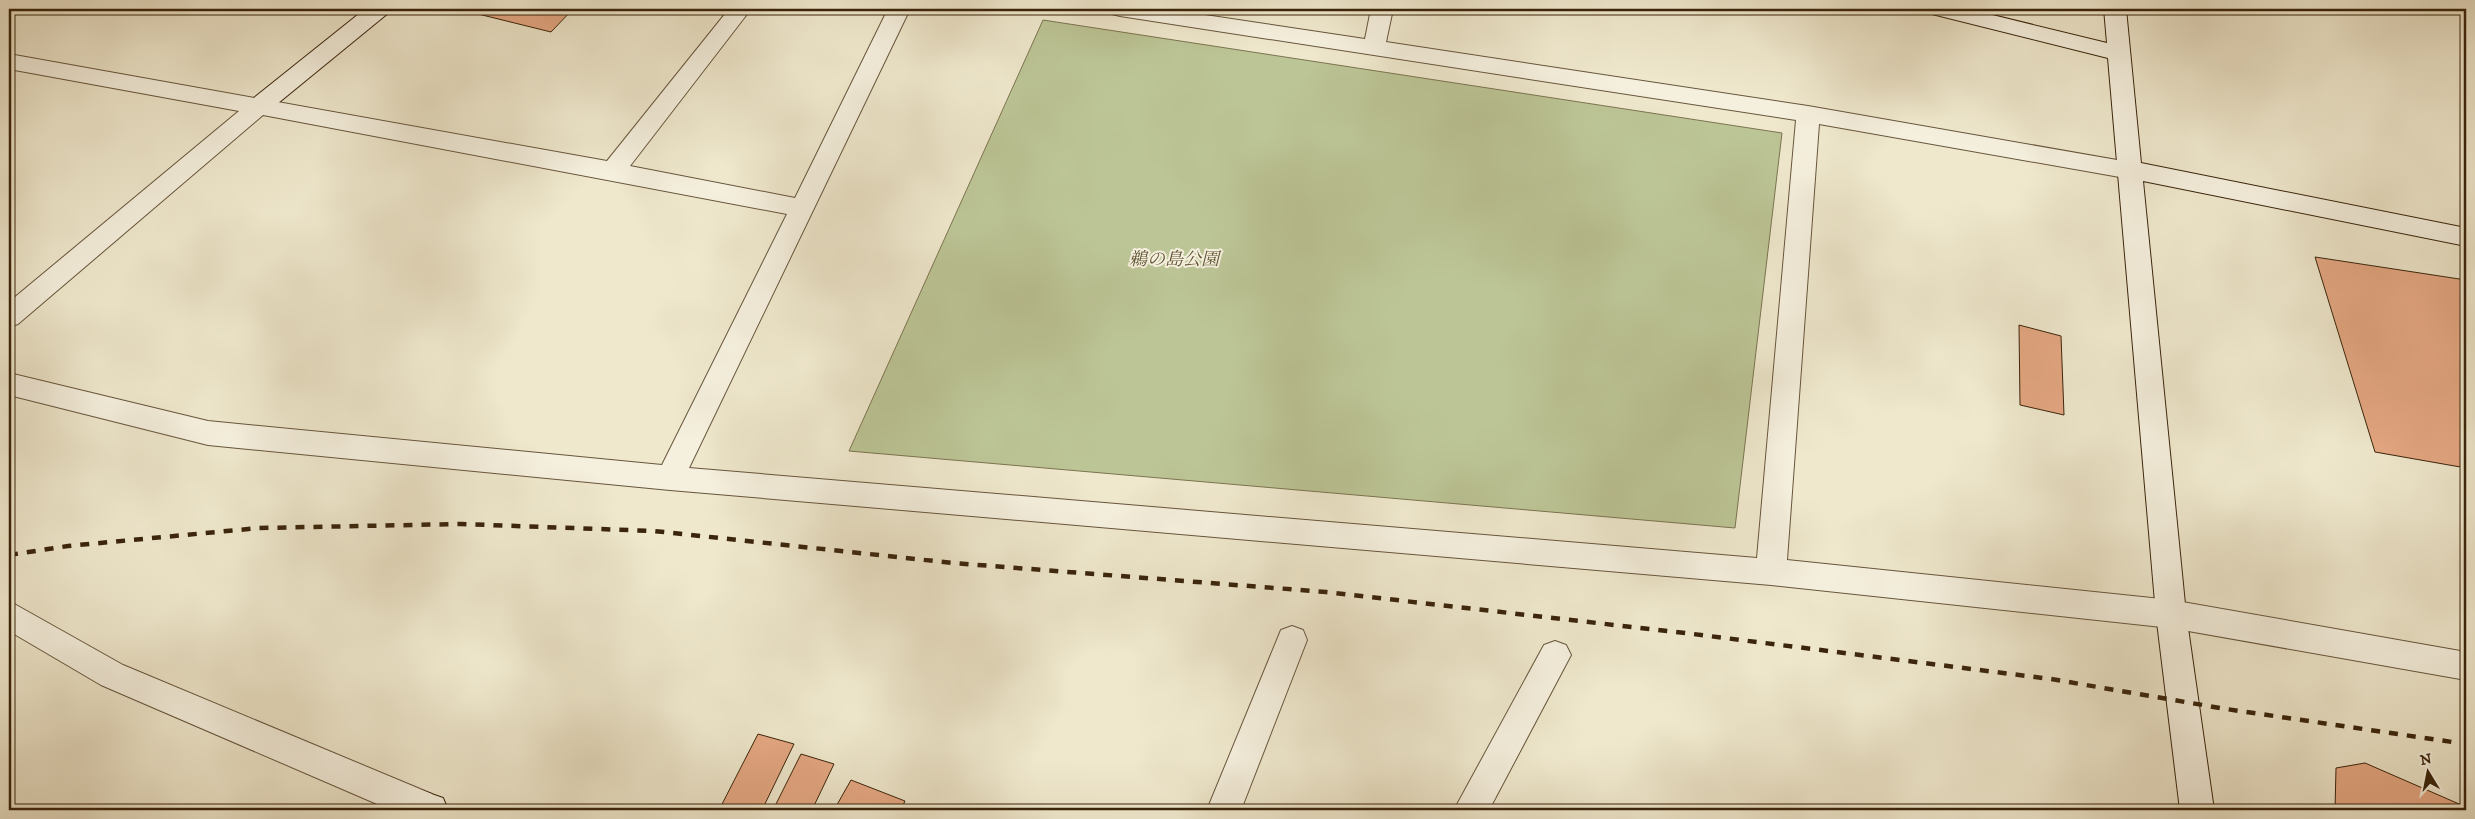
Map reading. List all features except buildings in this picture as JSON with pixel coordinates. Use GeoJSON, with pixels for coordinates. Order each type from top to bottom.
{"type":"FeatureCollection","features":[{"type":"Feature","properties":{"kind":"street"},"geometry":{"type":"LineString","coordinates":[[9,317],[258,107],[379,9]]}},
{"type":"Feature","properties":{"kind":"street"},"geometry":{"type":"LineString","coordinates":[[613,171],[740,9]]}},
{"type":"Feature","properties":{"kind":"street"},"geometry":{"type":"LineString","coordinates":[[670,478],[899,9]]}},
{"type":"Feature","properties":{"kind":"street"},"geometry":{"type":"LineString","coordinates":[[1120,9],[1808,114],[2131,170],[2466,237]]}},
{"type":"Feature","properties":{"kind":"street"},"geometry":{"type":"LineString","coordinates":[[1374,48],[1382,9]]}},
{"type":"Feature","properties":{"kind":"street"},"geometry":{"type":"LineString","coordinates":[[1940,9],[2118,53]]}},
{"type":"Feature","properties":{"kind":"street"},"geometry":{"type":"LineString","coordinates":[[2115,9],[2171,614],[2199,809]]}},
{"type":"Feature","properties":{"kind":"street"},"geometry":{"type":"LineString","coordinates":[[9,61],[613,171],[802,208]]}},
{"type":"Feature","properties":{"kind":"street"},"geometry":{"type":"LineString","coordinates":[[1771,572],[1808,114]]}},
{"type":"Feature","properties":{"kind":"street"},"geometry":{"type":"LineString","coordinates":[[9,384],[208,433],[670,478],[1771,572],[2171,614],[2466,666]]}},
{"type":"Feature","properties":{"kind":"street"},"geometry":{"type":"LineString","coordinates":[[9,615],[112,675],[423,809]]}},
{"type":"Feature","properties":{"kind":"street"},"geometry":{"type":"LineString","coordinates":[[1224,810],[1292,640]]}},
{"type":"Feature","properties":{"kind":"street"},"geometry":{"type":"LineString","coordinates":[[1471,810],[1555,655]]}},
{"type":"Feature","properties":{"kind":"green space","name":"鵜の島公園"},"geometry":{"type":"Polygon","coordinates":[[[1043,20],[1782,133],[1735,528],[849,451],[1043,20]]]}},
{"type":"Feature","properties":{"kind":"railway"},"geometry":{"type":"LineString","coordinates":[[9,555],[68,546],[259,528],[461,524],[654,531],[953,563],[1326,592],[1693,634],[2051,679],[2226,709],[2466,744]]}}]}
